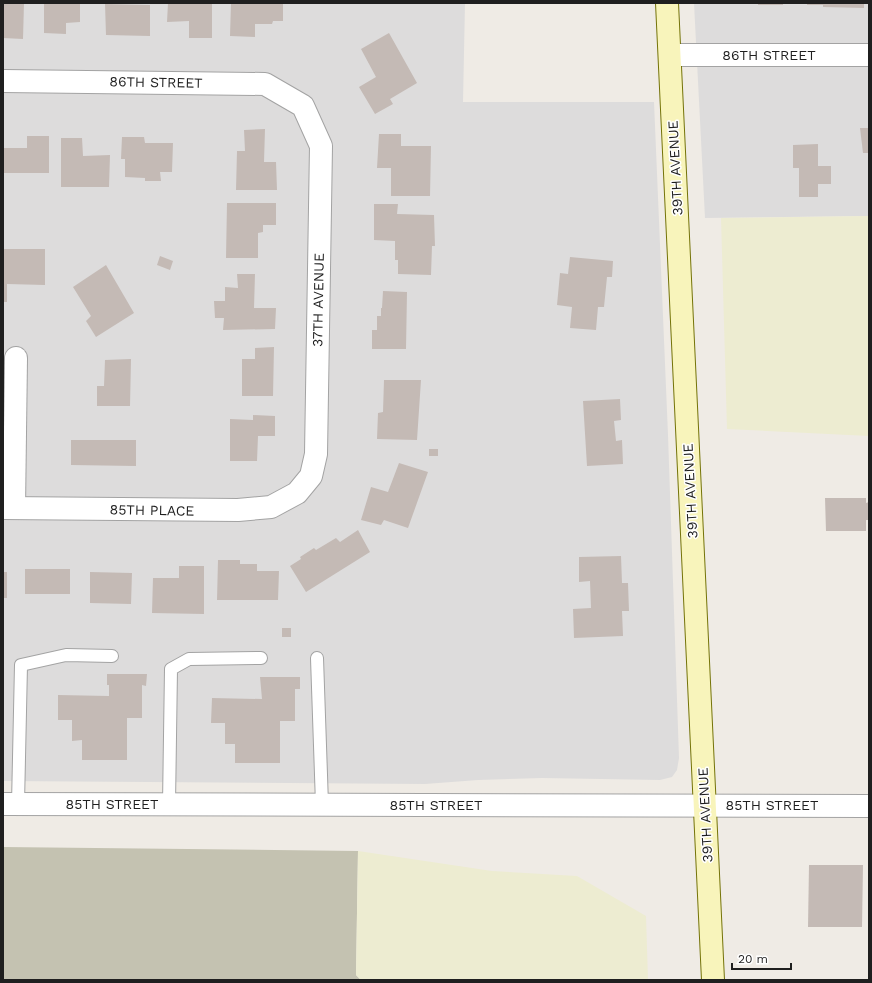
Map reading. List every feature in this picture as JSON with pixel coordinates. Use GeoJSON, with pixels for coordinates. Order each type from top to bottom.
{"type":"FeatureCollection","features":[{"type":"Feature","properties":{"kind":"main road","name":"39TH AVENUE"},"geometry":{"type":"LineString","coordinates":[[667,3],[713,980]]}},
{"type":"Feature","properties":{"kind":"street","name":"86TH STREET"},"geometry":{"type":"LineString","coordinates":[[670,55],[869,55]]}},
{"type":"Feature","properties":{"kind":"street","name":"86TH STREET"},"geometry":{"type":"LineString","coordinates":[[3,80],[266,84],[303,106]]}},
{"type":"Feature","properties":{"kind":"street","name":"37TH AVENUE"},"geometry":{"type":"LineString","coordinates":[[297,493],[311,476],[316,454],[321,146],[303,106]]}},
{"type":"Feature","properties":{"kind":"street"},"geometry":{"type":"LineString","coordinates":[[8,508],[16,358]]}},
{"type":"Feature","properties":{"kind":"street","name":"85TH PLACE"},"geometry":{"type":"LineString","coordinates":[[8,508],[238,510],[271,507],[297,493]]}},
{"type":"Feature","properties":{"kind":"street","name":"85TH STREET"},"geometry":{"type":"LineString","coordinates":[[10,804],[869,806]]}},
{"type":"Feature","properties":{"kind":"lane"},"geometry":{"type":"LineString","coordinates":[[10,804],[21,665],[66,655],[112,656]]}},
{"type":"Feature","properties":{"kind":"lane"},"geometry":{"type":"LineString","coordinates":[[169,804],[171,669],[189,659],[261,658]]}},
{"type":"Feature","properties":{"kind":"lane"},"geometry":{"type":"LineString","coordinates":[[317,658],[322,804]]}},
{"type":"Feature","properties":{"kind":"shaded area"},"geometry":{"type":"Polygon","coordinates":[[[3,3],[465,3],[463,102],[654,102],[668,435],[679,758],[677,770],[672,777],[660,780],[542,778],[478,780],[425,784],[3,781],[3,3]]]}},
{"type":"Feature","properties":{"kind":"shaded area"},"geometry":{"type":"Polygon","coordinates":[[[694,3],[869,3],[869,216],[705,218],[694,3]]]}},
{"type":"Feature","properties":{"kind":"shaded area"},"geometry":{"type":"Polygon","coordinates":[[[3,847],[358,851],[356,975],[361,980],[3,980],[3,847]]]}},
{"type":"Feature","properties":{"kind":"green space"},"geometry":{"type":"Polygon","coordinates":[[[869,216],[869,436],[727,429],[721,218],[869,216]]]}},
{"type":"Feature","properties":{"kind":"green space"},"geometry":{"type":"Polygon","coordinates":[[[358,851],[492,871],[577,876],[646,916],[648,980],[361,980],[356,975],[358,851]]]}},
{"type":"Feature","properties":{"kind":"building"},"geometry":{"type":"Polygon","coordinates":[[[3,3],[24,3],[23,39],[3,38],[3,3]]]}},
{"type":"Feature","properties":{"kind":"building"},"geometry":{"type":"Polygon","coordinates":[[[44,3],[80,3],[80,22],[66,23],[66,34],[44,33],[44,3]]]}},
{"type":"Feature","properties":{"kind":"building"},"geometry":{"type":"Polygon","coordinates":[[[168,3],[212,3],[212,38],[189,38],[189,21],[167,22],[168,3]]]}},
{"type":"Feature","properties":{"kind":"building"},"geometry":{"type":"Polygon","coordinates":[[[231,3],[283,3],[283,21],[273,21],[272,24],[255,24],[255,37],[230,36],[231,3]]]}},
{"type":"Feature","properties":{"kind":"building"},"geometry":{"type":"Polygon","coordinates":[[[758,3],[783,3],[783,5],[758,5],[758,3]]]}},
{"type":"Feature","properties":{"kind":"building"},"geometry":{"type":"Polygon","coordinates":[[[807,3],[864,3],[864,8],[823,7],[823,5],[807,5],[807,3]]]}},
{"type":"Feature","properties":{"kind":"building"},"geometry":{"type":"Polygon","coordinates":[[[105,4],[150,5],[150,36],[106,35],[105,4]]]}},
{"type":"Feature","properties":{"kind":"building"},"geometry":{"type":"Polygon","coordinates":[[[389,33],[417,83],[390,99],[393,104],[375,114],[359,87],[376,77],[361,49],[389,33]]]}},
{"type":"Feature","properties":{"kind":"building"},"geometry":{"type":"Polygon","coordinates":[[[860,128],[869,128],[869,153],[863,153],[860,128]]]}},
{"type":"Feature","properties":{"kind":"building"},"geometry":{"type":"Polygon","coordinates":[[[265,129],[264,162],[276,162],[277,190],[236,190],[237,151],[245,151],[244,130],[265,129]]]}},
{"type":"Feature","properties":{"kind":"building"},"geometry":{"type":"Polygon","coordinates":[[[379,134],[401,134],[401,146],[431,146],[430,196],[391,196],[391,168],[377,168],[379,134]]]}},
{"type":"Feature","properties":{"kind":"building"},"geometry":{"type":"Polygon","coordinates":[[[27,136],[49,136],[49,173],[3,173],[3,148],[27,148],[27,136]]]}},
{"type":"Feature","properties":{"kind":"building"},"geometry":{"type":"Polygon","coordinates":[[[122,137],[144,137],[145,143],[173,143],[172,172],[160,172],[161,181],[145,181],[145,178],[125,177],[125,159],[121,159],[122,137]]]}},
{"type":"Feature","properties":{"kind":"building"},"geometry":{"type":"Polygon","coordinates":[[[61,138],[82,138],[83,156],[110,155],[109,187],[61,187],[61,138]]]}},
{"type":"Feature","properties":{"kind":"building"},"geometry":{"type":"Polygon","coordinates":[[[818,144],[818,166],[831,166],[831,184],[818,184],[818,197],[799,197],[799,168],[793,168],[793,145],[818,144]]]}},
{"type":"Feature","properties":{"kind":"building"},"geometry":{"type":"Polygon","coordinates":[[[227,203],[276,203],[276,225],[263,225],[263,232],[258,233],[258,258],[226,258],[227,203]]]}},
{"type":"Feature","properties":{"kind":"building"},"geometry":{"type":"Polygon","coordinates":[[[374,204],[398,204],[397,214],[434,215],[435,246],[432,246],[431,275],[398,274],[398,260],[395,260],[395,241],[374,240],[374,204]]]}},
{"type":"Feature","properties":{"kind":"building"},"geometry":{"type":"Polygon","coordinates":[[[3,249],[45,249],[45,285],[7,284],[7,302],[3,302],[3,249]]]}},
{"type":"Feature","properties":{"kind":"building"},"geometry":{"type":"Polygon","coordinates":[[[160,256],[173,261],[170,270],[157,265],[160,256]]]}},
{"type":"Feature","properties":{"kind":"building"},"geometry":{"type":"Polygon","coordinates":[[[570,257],[613,261],[612,277],[607,277],[604,307],[598,307],[596,330],[570,328],[572,307],[557,305],[560,273],[568,274],[570,257]]]}},
{"type":"Feature","properties":{"kind":"building"},"geometry":{"type":"Polygon","coordinates":[[[106,265],[134,313],[96,337],[86,321],[91,316],[73,287],[106,265]]]}},
{"type":"Feature","properties":{"kind":"building"},"geometry":{"type":"Polygon","coordinates":[[[237,274],[255,274],[254,308],[276,308],[275,329],[223,330],[224,318],[215,318],[214,301],[225,301],[225,287],[238,288],[237,274]]]}},
{"type":"Feature","properties":{"kind":"building"},"geometry":{"type":"Polygon","coordinates":[[[383,291],[407,292],[406,349],[372,349],[372,330],[377,330],[377,316],[381,316],[383,291]]]}},
{"type":"Feature","properties":{"kind":"building"},"geometry":{"type":"Polygon","coordinates":[[[274,347],[273,396],[242,396],[242,359],[255,359],[255,348],[274,347]]]}},
{"type":"Feature","properties":{"kind":"building"},"geometry":{"type":"Polygon","coordinates":[[[131,359],[130,406],[97,406],[97,386],[104,386],[105,360],[131,359]]]}},
{"type":"Feature","properties":{"kind":"building"},"geometry":{"type":"Polygon","coordinates":[[[384,380],[421,380],[417,440],[377,439],[378,413],[383,412],[384,380]]]}},
{"type":"Feature","properties":{"kind":"building"},"geometry":{"type":"Polygon","coordinates":[[[620,399],[621,420],[614,421],[616,441],[622,440],[623,464],[587,466],[583,401],[620,399]]]}},
{"type":"Feature","properties":{"kind":"building"},"geometry":{"type":"Polygon","coordinates":[[[253,415],[275,416],[275,436],[258,436],[257,461],[230,461],[230,419],[253,420],[253,415]]]}},
{"type":"Feature","properties":{"kind":"building"},"geometry":{"type":"Polygon","coordinates":[[[71,440],[136,440],[136,466],[71,465],[71,440]]]}},
{"type":"Feature","properties":{"kind":"building"},"geometry":{"type":"Polygon","coordinates":[[[429,449],[438,449],[438,456],[429,456],[429,449]]]}},
{"type":"Feature","properties":{"kind":"building"},"geometry":{"type":"Polygon","coordinates":[[[399,463],[428,472],[408,528],[384,520],[381,525],[361,520],[371,487],[388,492],[399,463]]]}},
{"type":"Feature","properties":{"kind":"building"},"geometry":{"type":"Polygon","coordinates":[[[825,498],[866,498],[866,503],[869,502],[869,520],[866,520],[866,531],[826,531],[825,498]]]}},
{"type":"Feature","properties":{"kind":"building"},"geometry":{"type":"Polygon","coordinates":[[[358,530],[370,552],[306,592],[290,566],[314,548],[316,550],[336,538],[340,542],[358,530]]]}},
{"type":"Feature","properties":{"kind":"building"},"geometry":{"type":"Polygon","coordinates":[[[621,556],[622,583],[628,583],[629,611],[622,611],[623,636],[574,638],[573,609],[591,608],[590,581],[579,582],[579,557],[621,556]]]}},
{"type":"Feature","properties":{"kind":"building"},"geometry":{"type":"Polygon","coordinates":[[[218,560],[240,560],[240,564],[257,564],[257,571],[279,571],[278,600],[217,600],[218,560]]]}},
{"type":"Feature","properties":{"kind":"building"},"geometry":{"type":"Polygon","coordinates":[[[179,566],[204,566],[204,614],[152,613],[153,578],[179,578],[179,566]]]}},
{"type":"Feature","properties":{"kind":"building"},"geometry":{"type":"Polygon","coordinates":[[[25,569],[70,569],[70,594],[25,594],[25,569]]]}},
{"type":"Feature","properties":{"kind":"building"},"geometry":{"type":"Polygon","coordinates":[[[3,572],[7,572],[7,598],[3,598],[3,572]]]}},
{"type":"Feature","properties":{"kind":"building"},"geometry":{"type":"Polygon","coordinates":[[[90,572],[132,573],[131,604],[90,603],[90,572]]]}},
{"type":"Feature","properties":{"kind":"building"},"geometry":{"type":"Polygon","coordinates":[[[282,628],[291,628],[291,637],[282,637],[282,628]]]}},
{"type":"Feature","properties":{"kind":"building"},"geometry":{"type":"Polygon","coordinates":[[[107,674],[147,674],[146,686],[142,685],[142,718],[127,718],[127,760],[82,760],[82,740],[72,741],[72,720],[58,720],[58,695],[109,696],[107,674]]]}},
{"type":"Feature","properties":{"kind":"building"},"geometry":{"type":"Polygon","coordinates":[[[260,677],[300,677],[300,689],[295,689],[295,721],[280,721],[280,763],[235,763],[235,744],[225,744],[225,723],[211,723],[212,698],[262,699],[260,677]]]}},
{"type":"Feature","properties":{"kind":"building"},"geometry":{"type":"Polygon","coordinates":[[[809,865],[863,865],[862,927],[808,927],[809,865]]]}}]}
